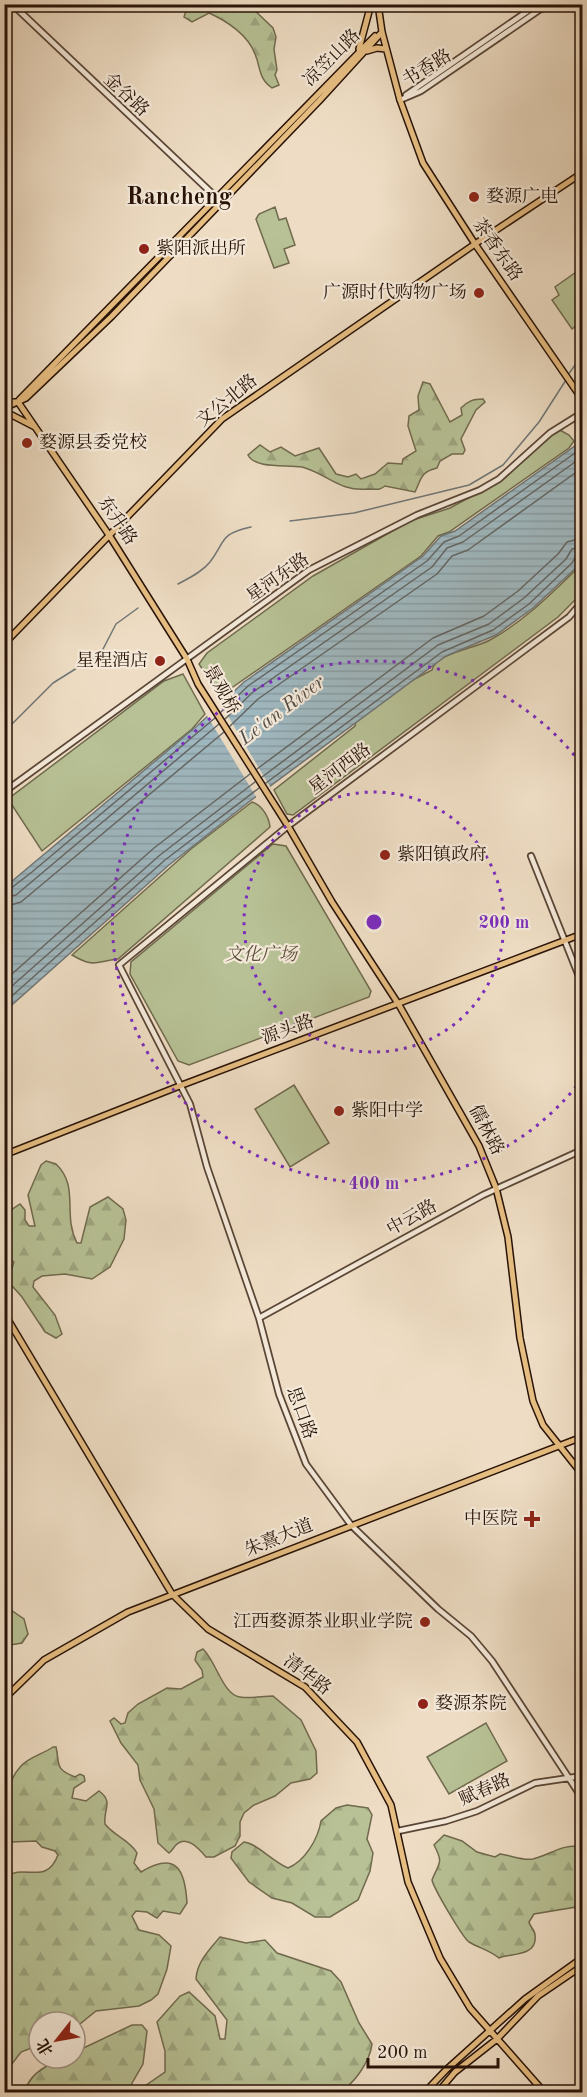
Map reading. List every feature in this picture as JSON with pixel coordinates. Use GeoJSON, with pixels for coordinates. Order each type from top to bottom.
{"type":"FeatureCollection","features":[{"type":"Feature","properties":{"kind":"main road"},"geometry":{"type":"LineString","coordinates":[[359,54],[371,4]]}},
{"type":"Feature","properties":{"kind":"main road","name":"茶香东路"},"geometry":{"type":"LineString","coordinates":[[378,4],[386,50],[400,100],[423,163],[475,244],[582,399]]}},
{"type":"Feature","properties":{"kind":"main road","name":"凉笠山路"},"geometry":{"type":"LineString","coordinates":[[4,410],[26,398],[50,377],[382,32]]}},
{"type":"Feature","properties":{"kind":"main road"},"geometry":{"type":"LineString","coordinates":[[359,54],[374,48],[386,50]]}},
{"type":"Feature","properties":{"kind":"main road","name":"文公北路"},"geometry":{"type":"LineString","coordinates":[[4,644],[227,416],[475,244],[582,173]]}},
{"type":"Feature","properties":{"kind":"main road"},"geometry":{"type":"LineString","coordinates":[[4,402],[18,402]]}},
{"type":"Feature","properties":{"kind":"main road","name":"东升路"},"geometry":{"type":"LineString","coordinates":[[18,402],[110,535],[187,659]]}},
{"type":"Feature","properties":{"kind":"main road"},"geometry":{"type":"LineString","coordinates":[[4,410],[37,428]]}},
{"type":"Feature","properties":{"kind":"main road","name":"景观桥"},"geometry":{"type":"LineString","coordinates":[[187,659],[198,684],[288,826]]}},
{"type":"Feature","properties":{"kind":"main road","name":"儒林路"},"geometry":{"type":"LineString","coordinates":[[288,826],[332,902],[399,1005],[479,1146],[495,1188],[514,1269],[520,1338],[528,1385],[543,1425],[582,1474]]}},
{"type":"Feature","properties":{"kind":"main road","name":"源头路"},"geometry":{"type":"LineString","coordinates":[[4,1155],[182,1084],[399,1005],[582,934]]}},
{"type":"Feature","properties":{"kind":"main road","name":"清华路"},"geometry":{"type":"LineString","coordinates":[[4,1313],[172,1594],[208,1629],[291,1677],[324,1706],[357,1742],[391,1805],[408,1882],[440,1958],[470,2008],[544,2092]]}},
{"type":"Feature","properties":{"kind":"main road","name":"朱熹大道"},"geometry":{"type":"LineString","coordinates":[[4,1699],[44,1660],[102,1624],[172,1594],[582,1437]]}},
{"type":"Feature","properties":{"kind":"main road"},"geometry":{"type":"LineString","coordinates":[[425,2092],[446,2070],[491,2032],[525,1999],[582,1958]]}},
{"type":"Feature","properties":{"kind":"main road"},"geometry":{"type":"LineString","coordinates":[[438,2092],[455,2072],[497,2039],[538,1996],[582,1966]]}},
{"type":"Feature","properties":{"kind":"street","name":"金谷路"},"geometry":{"type":"LineString","coordinates":[[12,4],[220,201]]}},
{"type":"Feature","properties":{"kind":"street","name":"书香路"},"geometry":{"type":"LineString","coordinates":[[400,100],[538,4]]}},
{"type":"Feature","properties":{"kind":"street","name":"书香路"},"geometry":{"type":"LineString","coordinates":[[400,100],[421,91],[548,4]]}},
{"type":"Feature","properties":{"kind":"street","name":"星河东路"},"geometry":{"type":"LineString","coordinates":[[4,792],[309,570],[400,523],[465,497],[499,479],[550,433],[582,413]]}},
{"type":"Feature","properties":{"kind":"street","name":"星河西路"},"geometry":{"type":"LineString","coordinates":[[119,964],[288,826],[569,617],[582,602]]}},
{"type":"Feature","properties":{"kind":"street"},"geometry":{"type":"LineString","coordinates":[[531,856],[582,984]]}},
{"type":"Feature","properties":{"kind":"street","name":"思口路"},"geometry":{"type":"LineString","coordinates":[[119,964],[182,1084],[233,1247],[259,1318],[279,1394],[306,1464],[351,1526],[438,1609],[471,1636],[492,1661],[582,1798]]}},
{"type":"Feature","properties":{"kind":"street","name":"中云路"},"geometry":{"type":"LineString","coordinates":[[259,1318],[495,1188],[582,1150]]}},
{"type":"Feature","properties":{"kind":"street","name":"赋春路"},"geometry":{"type":"LineString","coordinates":[[398,1831],[446,1821],[477,1811],[535,1783],[582,1776]]}},
{"type":"Feature","properties":{"kind":"green space"},"geometry":{"type":"Polygon","coordinates":[[[188,5],[249,5],[273,28],[276,37],[274,49],[277,70],[275,75],[279,85],[272,88],[267,84],[260,72],[252,47],[236,29],[209,13],[192,22],[184,17],[188,5]]]}},
{"type":"Feature","properties":{"kind":"green space"},"geometry":{"type":"Polygon","coordinates":[[[275,207],[279,220],[286,218],[295,245],[284,249],[289,263],[274,268],[256,219],[259,214],[275,207]]]}},
{"type":"Feature","properties":{"kind":"green space"},"geometry":{"type":"Polygon","coordinates":[[[579,270],[582,276],[582,321],[572,329],[552,300],[559,295],[555,287],[579,270]]]}},
{"type":"Feature","properties":{"kind":"green space"},"geometry":{"type":"Polygon","coordinates":[[[423,382],[430,384],[450,422],[462,415],[461,408],[468,402],[483,399],[485,402],[476,410],[461,439],[465,450],[463,454],[452,454],[440,461],[437,468],[422,477],[415,492],[385,486],[381,489],[349,488],[302,467],[265,465],[252,460],[248,455],[260,445],[270,452],[281,447],[295,456],[319,448],[336,474],[348,477],[356,474],[361,479],[375,474],[388,463],[402,464],[403,459],[416,451],[408,426],[409,416],[419,410],[418,396],[423,382]]]}},
{"type":"Feature","properties":{"kind":"green space"},"geometry":{"type":"Polygon","coordinates":[[[558,429],[574,441],[569,448],[449,532],[438,536],[421,556],[220,696],[199,664],[207,653],[313,576],[410,521],[450,508],[498,482],[558,429]]]}},
{"type":"Feature","properties":{"kind":"green space"},"geometry":{"type":"Polygon","coordinates":[[[582,564],[582,593],[558,617],[293,815],[287,814],[274,790],[355,726],[357,716],[407,683],[432,670],[440,659],[490,640],[515,624],[539,605],[582,564]]]}},
{"type":"Feature","properties":{"kind":"green space"},"geometry":{"type":"Polygon","coordinates":[[[183,674],[205,714],[192,729],[42,851],[8,799],[164,681],[183,674]]]}},
{"type":"Feature","properties":{"kind":"green space"},"geometry":{"type":"Polygon","coordinates":[[[252,802],[264,812],[270,827],[118,959],[91,963],[72,955],[191,849],[252,802]]]}},
{"type":"Feature","properties":{"kind":"green space","name":"文化广场"},"geometry":{"type":"Polygon","coordinates":[[[273,844],[286,846],[371,991],[369,997],[189,1065],[178,1061],[130,974],[131,962],[273,844]]]}},
{"type":"Feature","properties":{"kind":"green space"},"geometry":{"type":"Polygon","coordinates":[[[294,1085],[329,1143],[290,1167],[255,1109],[294,1085]]]}},
{"type":"Feature","properties":{"kind":"green space"},"geometry":{"type":"Polygon","coordinates":[[[46,1161],[56,1164],[67,1182],[71,1222],[77,1243],[81,1243],[90,1207],[108,1197],[123,1209],[126,1220],[124,1239],[110,1267],[92,1279],[65,1274],[42,1276],[34,1281],[33,1287],[55,1315],[62,1334],[56,1338],[45,1332],[22,1297],[5,1278],[5,1269],[12,1268],[14,1262],[5,1256],[5,1214],[20,1204],[25,1210],[25,1220],[29,1226],[35,1226],[28,1195],[41,1165],[46,1161]]]}},
{"type":"Feature","properties":{"kind":"green space"},"geometry":{"type":"Polygon","coordinates":[[[5,1606],[24,1619],[28,1634],[22,1643],[10,1645],[5,1640],[5,1606]]]}},
{"type":"Feature","properties":{"kind":"green space"},"geometry":{"type":"Polygon","coordinates":[[[203,1649],[224,1684],[234,1695],[244,1698],[273,1696],[301,1720],[316,1751],[317,1773],[310,1779],[291,1783],[275,1796],[254,1805],[244,1813],[240,1822],[240,1836],[235,1846],[214,1857],[206,1857],[189,1842],[180,1842],[169,1853],[158,1843],[154,1809],[140,1780],[138,1765],[121,1743],[110,1721],[114,1718],[121,1724],[125,1723],[128,1713],[138,1704],[167,1688],[181,1689],[203,1677],[202,1670],[195,1660],[197,1652],[203,1649]]]}},
{"type":"Feature","properties":{"kind":"green space"},"geometry":{"type":"Polygon","coordinates":[[[486,1723],[507,1761],[449,1794],[427,1757],[486,1723]]]}},
{"type":"Feature","properties":{"kind":"green space"},"geometry":{"type":"Polygon","coordinates":[[[56,1747],[61,1768],[75,1777],[80,1774],[84,1776],[85,1781],[74,1788],[72,1798],[86,1801],[99,1791],[107,1802],[105,1824],[137,1853],[134,1863],[141,1872],[163,1863],[176,1867],[184,1881],[187,1903],[180,1914],[163,1911],[157,1918],[147,1912],[136,1911],[132,1916],[139,1930],[159,1935],[171,1946],[167,1969],[158,1994],[139,2006],[96,2011],[87,2018],[87,2010],[27,2010],[27,2050],[21,2052],[5,2073],[5,1877],[13,1873],[47,1870],[58,1855],[55,1851],[42,1847],[36,1841],[11,1842],[5,1838],[8,1791],[15,1774],[28,1760],[56,1747]]]}},
{"type":"Feature","properties":{"kind":"green space"},"geometry":{"type":"Polygon","coordinates":[[[347,1805],[368,1808],[372,1815],[367,1839],[373,1853],[370,1871],[358,1900],[330,1917],[315,1917],[292,1903],[272,1898],[249,1882],[231,1858],[232,1852],[244,1842],[288,1868],[310,1849],[321,1821],[336,1808],[347,1805]]]}},
{"type":"Feature","properties":{"kind":"green space"},"geometry":{"type":"Polygon","coordinates":[[[444,1835],[462,1841],[477,1852],[495,1857],[500,1854],[520,1859],[533,1859],[563,1848],[582,1847],[582,1906],[534,1914],[529,1922],[535,1933],[535,1942],[532,1947],[522,1953],[499,1958],[466,1939],[434,1885],[432,1880],[440,1860],[434,1845],[444,1835]]]}},
{"type":"Feature","properties":{"kind":"green space"},"geometry":{"type":"Polygon","coordinates":[[[220,1937],[246,1943],[265,1940],[277,1953],[331,1971],[341,1982],[359,2023],[372,2044],[368,2058],[360,2072],[345,2089],[339,2092],[136,2092],[165,2072],[165,2051],[157,2022],[180,1996],[189,1992],[215,2016],[220,2039],[225,2039],[227,2020],[196,1979],[201,1962],[220,1937]]]}},
{"type":"Feature","properties":{"kind":"green space"},"geometry":{"type":"Polygon","coordinates":[[[132,2025],[142,2025],[147,2031],[143,2064],[131,2085],[131,2090],[136,2092],[25,2092],[32,2078],[41,2070],[87,2070],[87,2046],[132,2025]]]}},
{"type":"Feature","properties":{"kind":"water","name":"Le'an River"},"geometry":{"type":"Polygon","coordinates":[[[582,441],[582,551],[578,566],[533,608],[496,635],[446,656],[250,801],[169,865],[5,1011],[5,887],[197,726],[244,682],[423,556],[441,536],[455,531],[582,441]]]}},
{"type":"Feature","properties":{"kind":"pier"},"geometry":{"type":"Polygon","coordinates":[[[219,701],[272,790],[258,800],[206,714],[219,701]]]}},
{"type":"Feature","properties":{"kind":"waterway"},"geometry":{"type":"LineString","coordinates":[[568,375],[582,355]]}},
{"type":"Feature","properties":{"kind":"waterway"},"geometry":{"type":"LineString","coordinates":[[290,521],[354,513],[469,485],[503,465],[539,422],[566,380]]}},
{"type":"Feature","properties":{"kind":"waterway"},"geometry":{"type":"LineString","coordinates":[[178,584],[207,566],[224,539],[233,532],[251,527]]}},
{"type":"Feature","properties":{"kind":"waterway"},"geometry":{"type":"LineString","coordinates":[[4,732],[53,683],[101,653],[116,624],[138,608]]}},
{"type":"Feature","properties":{"kind":"place","name":"婺源广电"},"geometry":{"type":"Point","coordinates":[474,197]}},
{"type":"Feature","properties":{"kind":"place","name":"紫阳派出所"},"geometry":{"type":"Point","coordinates":[144,249]}},
{"type":"Feature","properties":{"kind":"place","name":"广源时代购物广场"},"geometry":{"type":"Point","coordinates":[479,293]}},
{"type":"Feature","properties":{"kind":"place","name":"婺源县委党校"},"geometry":{"type":"Point","coordinates":[27,443]}},
{"type":"Feature","properties":{"kind":"place","name":"星程酒店"},"geometry":{"type":"Point","coordinates":[160,661]}},
{"type":"Feature","properties":{"kind":"place","name":"紫阳镇政府"},"geometry":{"type":"Point","coordinates":[385,855]}},
{"type":"Feature","properties":{"kind":"place","name":"紫阳中学"},"geometry":{"type":"Point","coordinates":[339,1111]}},
{"type":"Feature","properties":{"kind":"place","name":"中医院"},"geometry":{"type":"Point","coordinates":[532,1519]}},
{"type":"Feature","properties":{"kind":"place","name":"江西婺源茶业职业学院"},"geometry":{"type":"Point","coordinates":[425,1622]}},
{"type":"Feature","properties":{"kind":"place","name":"婺源茶院"},"geometry":{"type":"Point","coordinates":[423,1704]}},
{"type":"Feature","properties":{"kind":"district","name":"Rancheng"},"geometry":{"type":"Point","coordinates":[179,198]}}]}
